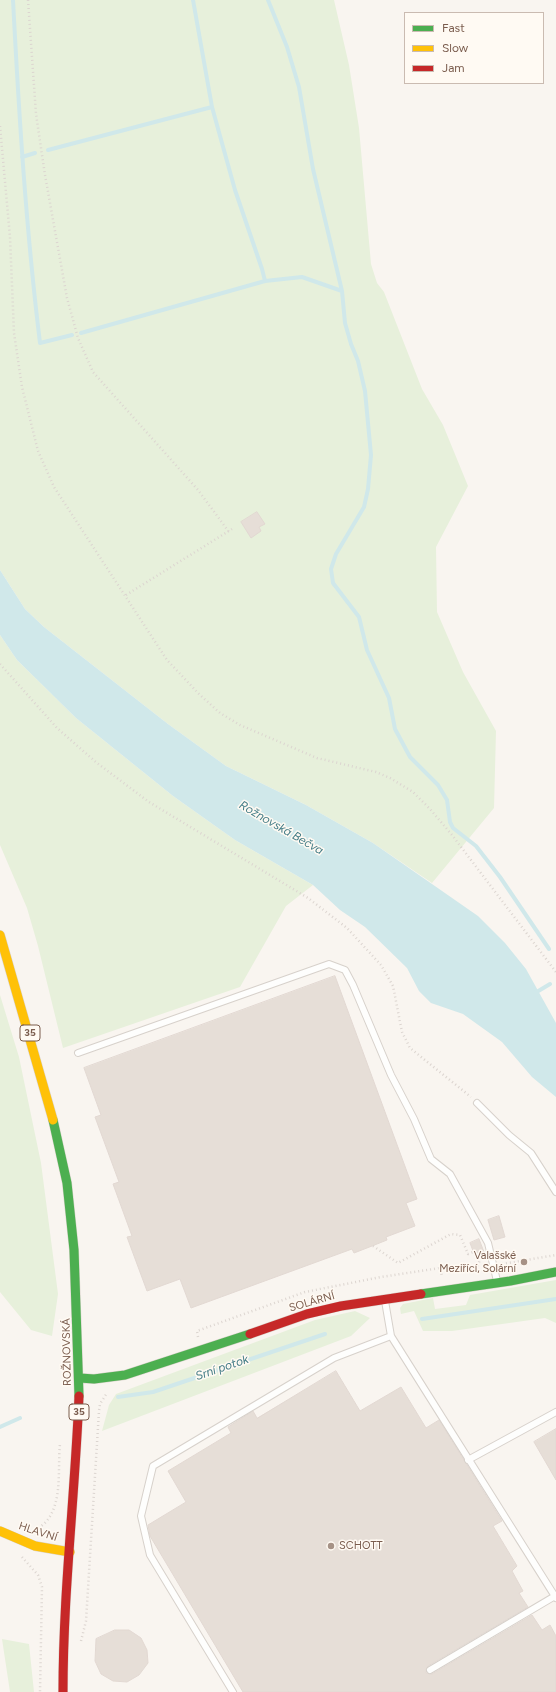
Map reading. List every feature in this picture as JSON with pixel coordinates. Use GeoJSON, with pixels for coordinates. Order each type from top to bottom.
{"type":"FeatureCollection","features":[{"type":"Feature","properties":{"kind":"main road","name":"ROŽNOVSKÁ"},"geometry":{"type":"LineString","coordinates":[[0,935],[40,1066],[57,1132],[71,1214],[78,1315],[80,1378],[77,1462],[63,1653],[63,1692]]}},
{"type":"Feature","properties":{"kind":"main road","name":"SOLÁRNÍ"},"geometry":{"type":"LineString","coordinates":[[80,1378],[94,1379],[125,1375],[208,1349],[307,1314],[341,1306],[498,1283],[556,1272]]}},
{"type":"Feature","properties":{"kind":"main road","name":"HLAVNÍ"},"geometry":{"type":"LineString","coordinates":[[0,1531],[35,1546],[70,1552]]}},
{"type":"Feature","properties":{"kind":"lane"},"geometry":{"type":"LineString","coordinates":[[78,1053],[329,964],[345,970],[353,985],[391,1075],[414,1119],[431,1159],[450,1174],[488,1243],[498,1283]]}},
{"type":"Feature","properties":{"kind":"lane"},"geometry":{"type":"LineString","coordinates":[[477,1103],[509,1135],[531,1154],[556,1192]]}},
{"type":"Feature","properties":{"kind":"lane"},"geometry":{"type":"LineString","coordinates":[[385,1299],[391,1336],[555,1597],[430,1670]]}},
{"type":"Feature","properties":{"kind":"lane"},"geometry":{"type":"LineString","coordinates":[[233,1692],[150,1555],[141,1516],[153,1466],[334,1358],[391,1336]]}},
{"type":"Feature","properties":{"kind":"lane"},"geometry":{"type":"LineString","coordinates":[[468,1460],[556,1412]]}},
{"type":"Feature","properties":{"kind":"path"},"geometry":{"type":"LineString","coordinates":[[28,0],[36,114],[45,175],[67,298],[78,338],[93,372],[198,490],[229,532]]}},
{"type":"Feature","properties":{"kind":"path"},"geometry":{"type":"LineString","coordinates":[[0,126],[10,237],[14,333],[22,387],[38,451],[54,487],[126,595],[167,660],[199,694],[220,713],[240,725],[303,753],[338,764],[376,772],[390,778],[416,795],[458,843],[556,972]]}},
{"type":"Feature","properties":{"kind":"path"},"geometry":{"type":"LineString","coordinates":[[126,595],[232,529]]}},
{"type":"Feature","properties":{"kind":"path"},"geometry":{"type":"LineString","coordinates":[[0,664],[57,728],[97,763],[149,802],[308,898],[347,928],[381,965],[389,979],[398,1004],[402,1032],[410,1048],[477,1103]]}},
{"type":"Feature","properties":{"kind":"path"},"geometry":{"type":"LineString","coordinates":[[372,1246],[398,1263],[451,1234],[460,1235],[468,1254],[474,1252]]}},
{"type":"Feature","properties":{"kind":"path"},"geometry":{"type":"LineString","coordinates":[[494,1265],[556,1255]]}},
{"type":"Feature","properties":{"kind":"path"},"geometry":{"type":"LineString","coordinates":[[80,1642],[86,1621],[98,1411],[103,1398],[109,1391]]}},
{"type":"Feature","properties":{"kind":"path"},"geometry":{"type":"LineString","coordinates":[[33,1531],[46,1523],[52,1514],[57,1494],[60,1440]]}},
{"type":"Feature","properties":{"kind":"path"},"geometry":{"type":"LineString","coordinates":[[19,1554],[38,1575],[42,1587],[40,1692]]}},
{"type":"Feature","properties":{"kind":"green space"},"geometry":{"type":"Polygon","coordinates":[[[0,0],[334,0],[349,65],[359,128],[371,264],[377,283],[384,292],[422,389],[443,425],[468,486],[436,547],[437,612],[463,672],[496,731],[494,808],[432,883],[373,843],[306,805],[226,766],[168,724],[44,627],[25,609],[0,570],[0,0]]]}},
{"type":"Feature","properties":{"kind":"green space"},"geometry":{"type":"Polygon","coordinates":[[[0,635],[17,660],[76,718],[173,796],[235,840],[313,885],[286,906],[240,987],[63,1048],[27,908],[0,845],[0,635]]]}},
{"type":"Feature","properties":{"kind":"green space"},"geometry":{"type":"Polygon","coordinates":[[[0,995],[19,1057],[41,1163],[58,1294],[52,1336],[31,1330],[0,1292],[0,995]]]}},
{"type":"Feature","properties":{"kind":"green space"},"geometry":{"type":"Polygon","coordinates":[[[556,1280],[556,1323],[545,1318],[452,1331],[423,1331],[414,1311],[401,1314],[400,1308],[403,1304],[433,1298],[435,1309],[466,1305],[470,1295],[556,1280]]]}},
{"type":"Feature","properties":{"kind":"green space"},"geometry":{"type":"Polygon","coordinates":[[[355,1311],[370,1318],[351,1336],[102,1431],[109,1405],[116,1394],[315,1320],[355,1311]]]}},
{"type":"Feature","properties":{"kind":"green space"},"geometry":{"type":"Polygon","coordinates":[[[2,1639],[29,1644],[34,1692],[10,1692],[2,1639]]]}},
{"type":"Feature","properties":{"kind":"water","name":"Rožnovská Bečva"},"geometry":{"type":"Polygon","coordinates":[[[0,570],[25,609],[44,627],[168,724],[226,766],[306,805],[373,843],[478,916],[505,943],[526,969],[556,1023],[556,1097],[532,1077],[502,1042],[463,1014],[431,1003],[419,991],[407,968],[365,927],[340,910],[313,885],[235,840],[173,796],[76,718],[17,660],[0,635],[0,570]]]}},
{"type":"Feature","properties":{"kind":"building"},"geometry":{"type":"Polygon","coordinates":[[[257,512],[265,524],[259,527],[261,531],[251,538],[241,522],[257,512]]]}},
{"type":"Feature","properties":{"kind":"building"},"geometry":{"type":"Polygon","coordinates":[[[335,976],[417,1199],[406,1203],[415,1226],[386,1237],[387,1240],[354,1253],[352,1249],[191,1308],[180,1279],[147,1291],[127,1237],[132,1236],[113,1184],[119,1182],[95,1117],[101,1115],[84,1068],[335,976]]]}},
{"type":"Feature","properties":{"kind":"building"},"geometry":{"type":"Polygon","coordinates":[[[499,1216],[505,1237],[494,1240],[488,1220],[499,1216]]]}},
{"type":"Feature","properties":{"kind":"building"},"geometry":{"type":"Polygon","coordinates":[[[479,1239],[484,1252],[475,1256],[470,1243],[479,1239]]]}},
{"type":"Feature","properties":{"kind":"building","name":"SCHOTT"},"geometry":{"type":"Polygon","coordinates":[[[336,1371],[360,1411],[401,1387],[426,1428],[439,1420],[502,1521],[493,1526],[517,1566],[512,1571],[523,1591],[519,1593],[528,1607],[428,1666],[426,1673],[432,1674],[532,1615],[542,1630],[550,1625],[556,1636],[556,1692],[243,1692],[150,1536],[148,1525],[186,1502],[168,1471],[231,1433],[228,1427],[253,1411],[257,1418],[336,1371]]]}},
{"type":"Feature","properties":{"kind":"building"},"geometry":{"type":"Polygon","coordinates":[[[556,1429],[556,1480],[534,1442],[556,1429]]]}},
{"type":"Feature","properties":{"kind":"building"},"geometry":{"type":"Polygon","coordinates":[[[115,1630],[129,1630],[141,1638],[147,1650],[148,1663],[139,1675],[127,1682],[113,1681],[101,1674],[95,1661],[96,1639],[115,1630]]]}},
{"type":"Feature","properties":{"kind":"waterway"},"geometry":{"type":"LineString","coordinates":[[13,0],[24,172],[40,343],[72,335]]}},
{"type":"Feature","properties":{"kind":"waterway"},"geometry":{"type":"LineString","coordinates":[[193,0],[212,107],[235,190],[265,281]]}},
{"type":"Feature","properties":{"kind":"waterway"},"geometry":{"type":"LineString","coordinates":[[268,0],[287,47],[299,87],[313,169],[342,291],[345,323],[358,361],[365,391],[371,455],[368,489],[364,507],[336,554],[331,569],[333,583],[359,617],[367,650],[389,698],[395,729],[410,757],[438,785],[447,800],[450,822],[453,828],[476,846],[500,877],[549,949]]}},
{"type":"Feature","properties":{"kind":"waterway"},"geometry":{"type":"LineString","coordinates":[[48,150],[212,107]]}},
{"type":"Feature","properties":{"kind":"waterway"},"geometry":{"type":"LineString","coordinates":[[22,157],[35,153]]}},
{"type":"Feature","properties":{"kind":"waterway"},"geometry":{"type":"LineString","coordinates":[[81,333],[265,281],[302,277],[342,291]]}},
{"type":"Feature","properties":{"kind":"waterway"},"geometry":{"type":"LineString","coordinates":[[535,993],[550,984]]}},
{"type":"Feature","properties":{"kind":"waterway","name":"Srní potok"},"geometry":{"type":"LineString","coordinates":[[422,1319],[556,1299]]}},
{"type":"Feature","properties":{"kind":"waterway","name":"Srní potok"},"geometry":{"type":"LineString","coordinates":[[118,1397],[153,1392],[325,1334]]}},
{"type":"Feature","properties":{"kind":"waterway","name":"Srní potok"},"geometry":{"type":"LineString","coordinates":[[0,1427],[20,1418]]}},
{"type":"Feature","properties":{"kind":"traffic: fast"},"geometry":{"type":"LineString","coordinates":[[53,1120],[67,1183],[74,1250],[79,1396]]}},
{"type":"Feature","properties":{"kind":"traffic: fast"},"geometry":{"type":"LineString","coordinates":[[421,1294],[510,1281],[556,1272]]}},
{"type":"Feature","properties":{"kind":"traffic: fast"},"geometry":{"type":"LineString","coordinates":[[80,1378],[94,1379],[125,1375],[250,1334]]}},
{"type":"Feature","properties":{"kind":"traffic: slow"},"geometry":{"type":"LineString","coordinates":[[0,935],[53,1120]]}},
{"type":"Feature","properties":{"kind":"traffic: slow"},"geometry":{"type":"LineString","coordinates":[[0,1531],[35,1546],[70,1552]]}},
{"type":"Feature","properties":{"kind":"traffic: jam"},"geometry":{"type":"LineString","coordinates":[[250,1334],[307,1314],[341,1306],[421,1294]]}},
{"type":"Feature","properties":{"kind":"traffic: jam"},"geometry":{"type":"LineString","coordinates":[[63,1692],[65,1618],[79,1396]]}},
{"type":"Feature","properties":{"kind":"place","name":"Valašské Meziřící, Solární"},"geometry":{"type":"Point","coordinates":[524,1262]}},
{"type":"Feature","properties":{"kind":"place","name":"SCHOTT"},"geometry":{"type":"Point","coordinates":[331,1546]}}]}
